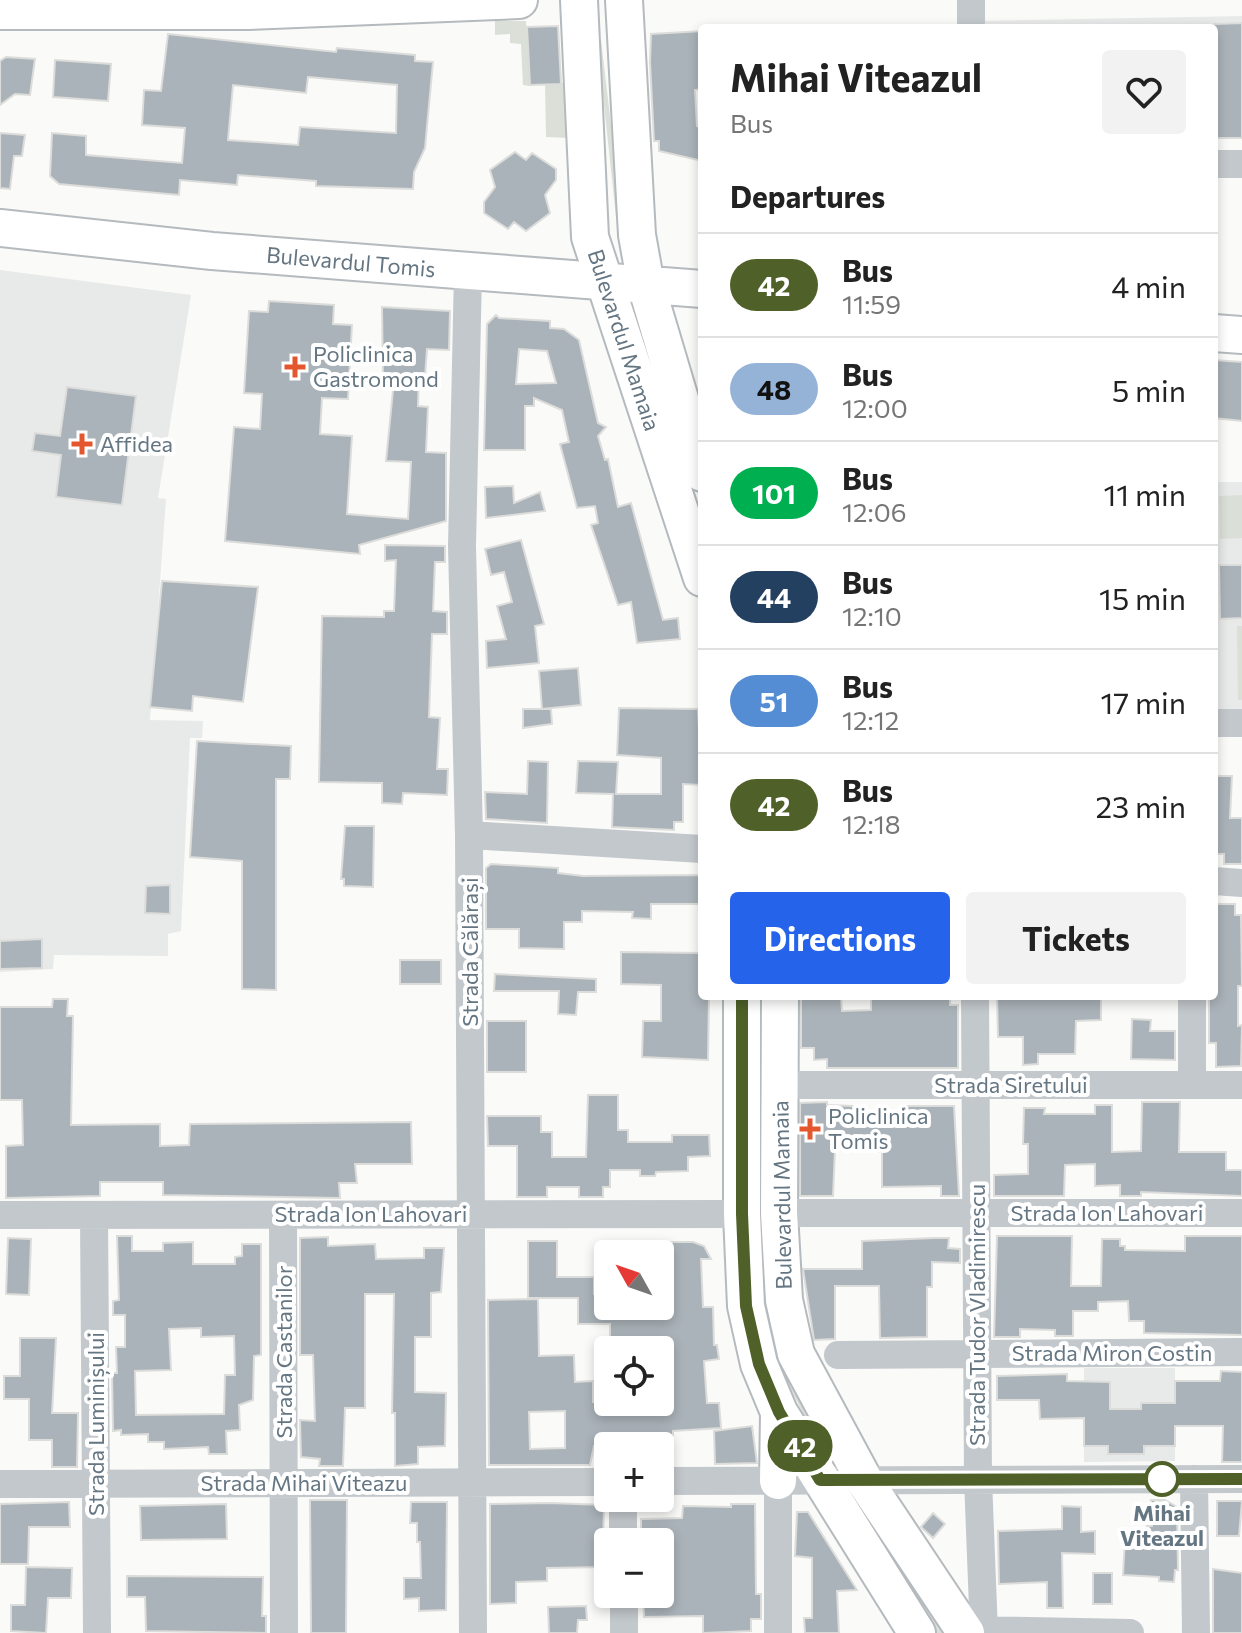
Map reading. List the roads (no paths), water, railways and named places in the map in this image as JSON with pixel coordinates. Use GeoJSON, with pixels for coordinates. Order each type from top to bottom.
{"type":"FeatureCollection","features":[{"type":"Feature","properties":{"kind":"main road"},"geometry":{"type":"LineString","coordinates":[[0,11],[87,6],[519,0]]}},
{"type":"Feature","properties":{"kind":"main road","name":"Bulevardul Mamaia"},"geometry":{"type":"LineString","coordinates":[[579,0],[590,237],[698,566]]}},
{"type":"Feature","properties":{"kind":"main road","name":"Bulevardul Mamaia"},"geometry":{"type":"LineString","coordinates":[[624,0],[633,190],[646,285],[698,460]]}},
{"type":"Feature","properties":{"kind":"main road","name":"Bulevardul Tomis"},"geometry":{"type":"LineString","coordinates":[[0,228],[198,250],[603,284],[698,289]]}},
{"type":"Feature","properties":{"kind":"main road"},"geometry":{"type":"LineString","coordinates":[[1218,333],[1242,335]]}},
{"type":"Feature","properties":{"kind":"main road","name":"Bulevardul Mamaia"},"geometry":{"type":"LineString","coordinates":[[742,1000],[742,1214],[746,1306],[759,1364],[779,1412],[917,1633]]}},
{"type":"Feature","properties":{"kind":"main road"},"geometry":{"type":"LineString","coordinates":[[763,1000],[771,1063],[780,1093]]}},
{"type":"Feature","properties":{"kind":"main road","name":"Bulevardul Mamaia"},"geometry":{"type":"LineString","coordinates":[[780,1000],[779,1213],[784,1300],[796,1354],[864,1480],[978,1632]]}},
{"type":"Feature","properties":{"kind":"main road"},"geometry":{"type":"LineString","coordinates":[[778,1481],[779,1412]]}},
{"type":"Feature","properties":{"kind":"street"},"geometry":{"type":"LineString","coordinates":[[971,0],[971,24]]}},
{"type":"Feature","properties":{"kind":"street"},"geometry":{"type":"LineString","coordinates":[[1218,164],[1242,164]]}},
{"type":"Feature","properties":{"kind":"street","name":"Strada Călărași"},"geometry":{"type":"LineString","coordinates":[[468,272],[462,546],[469,835],[473,1633]]}},
{"type":"Feature","properties":{"kind":"street"},"geometry":{"type":"LineString","coordinates":[[1218,723],[1242,723]]}},
{"type":"Feature","properties":{"kind":"street"},"geometry":{"type":"LineString","coordinates":[[469,835],[698,849]]}},
{"type":"Feature","properties":{"kind":"street"},"geometry":{"type":"LineString","coordinates":[[1218,881],[1242,883]]}},
{"type":"Feature","properties":{"kind":"street","name":"Strada Tudor Vladimirescu"},"geometry":{"type":"LineString","coordinates":[[975,1000],[978,1632]]}},
{"type":"Feature","properties":{"kind":"street"},"geometry":{"type":"LineString","coordinates":[[1192,1000],[1192,1085]]}},
{"type":"Feature","properties":{"kind":"street","name":"Strada Siretului"},"geometry":{"type":"LineString","coordinates":[[780,1093],[976,1085],[1242,1085]]}},
{"type":"Feature","properties":{"kind":"street","name":"Strada Ion Lahovari"},"geometry":{"type":"LineString","coordinates":[[779,1213],[1242,1213]]}},
{"type":"Feature","properties":{"kind":"street","name":"Strada Ion Lahovari"},"geometry":{"type":"LineString","coordinates":[[0,1215],[742,1214]]}},
{"type":"Feature","properties":{"kind":"street","name":"Strada Luminișului"},"geometry":{"type":"LineString","coordinates":[[94,1215],[97,1633]]}},
{"type":"Feature","properties":{"kind":"street","name":"Strada Castanilor"},"geometry":{"type":"LineString","coordinates":[[283,1215],[284,1633]]}},
{"type":"Feature","properties":{"kind":"street","name":"Strada Miron Costin"},"geometry":{"type":"LineString","coordinates":[[838,1355],[1242,1352]]}},
{"type":"Feature","properties":{"kind":"street"},"geometry":{"type":"LineString","coordinates":[[1194,1479],[1196,1633]]}},
{"type":"Feature","properties":{"kind":"street"},"geometry":{"type":"LineString","coordinates":[[674,1481],[1242,1479]]}},
{"type":"Feature","properties":{"kind":"street"},"geometry":{"type":"LineString","coordinates":[[778,1481],[778,1633]]}},
{"type":"Feature","properties":{"kind":"street","name":"Strada Mihai Viteazu"},"geometry":{"type":"LineString","coordinates":[[0,1484],[594,1482]]}},
{"type":"Feature","properties":{"kind":"street"},"geometry":{"type":"LineString","coordinates":[[624,1608],[624,1633]]}},
{"type":"Feature","properties":{"kind":"street"},"geometry":{"type":"LineString","coordinates":[[978,1632],[1130,1633]]}},
{"type":"Feature","properties":{"kind":"place","name":"Policlinica Gastromond"},"geometry":{"type":"Point","coordinates":[295,367]}},
{"type":"Feature","properties":{"kind":"place","name":"Affidea"},"geometry":{"type":"Point","coordinates":[82,444]}},
{"type":"Feature","properties":{"kind":"place","name":"Policlinica Tomis"},"geometry":{"type":"Point","coordinates":[810,1129]}},
{"type":"Feature","properties":{"kind":"place","name":"Mihai Viteazul"},"geometry":{"type":"Point","coordinates":[1162,1479]}}]}
